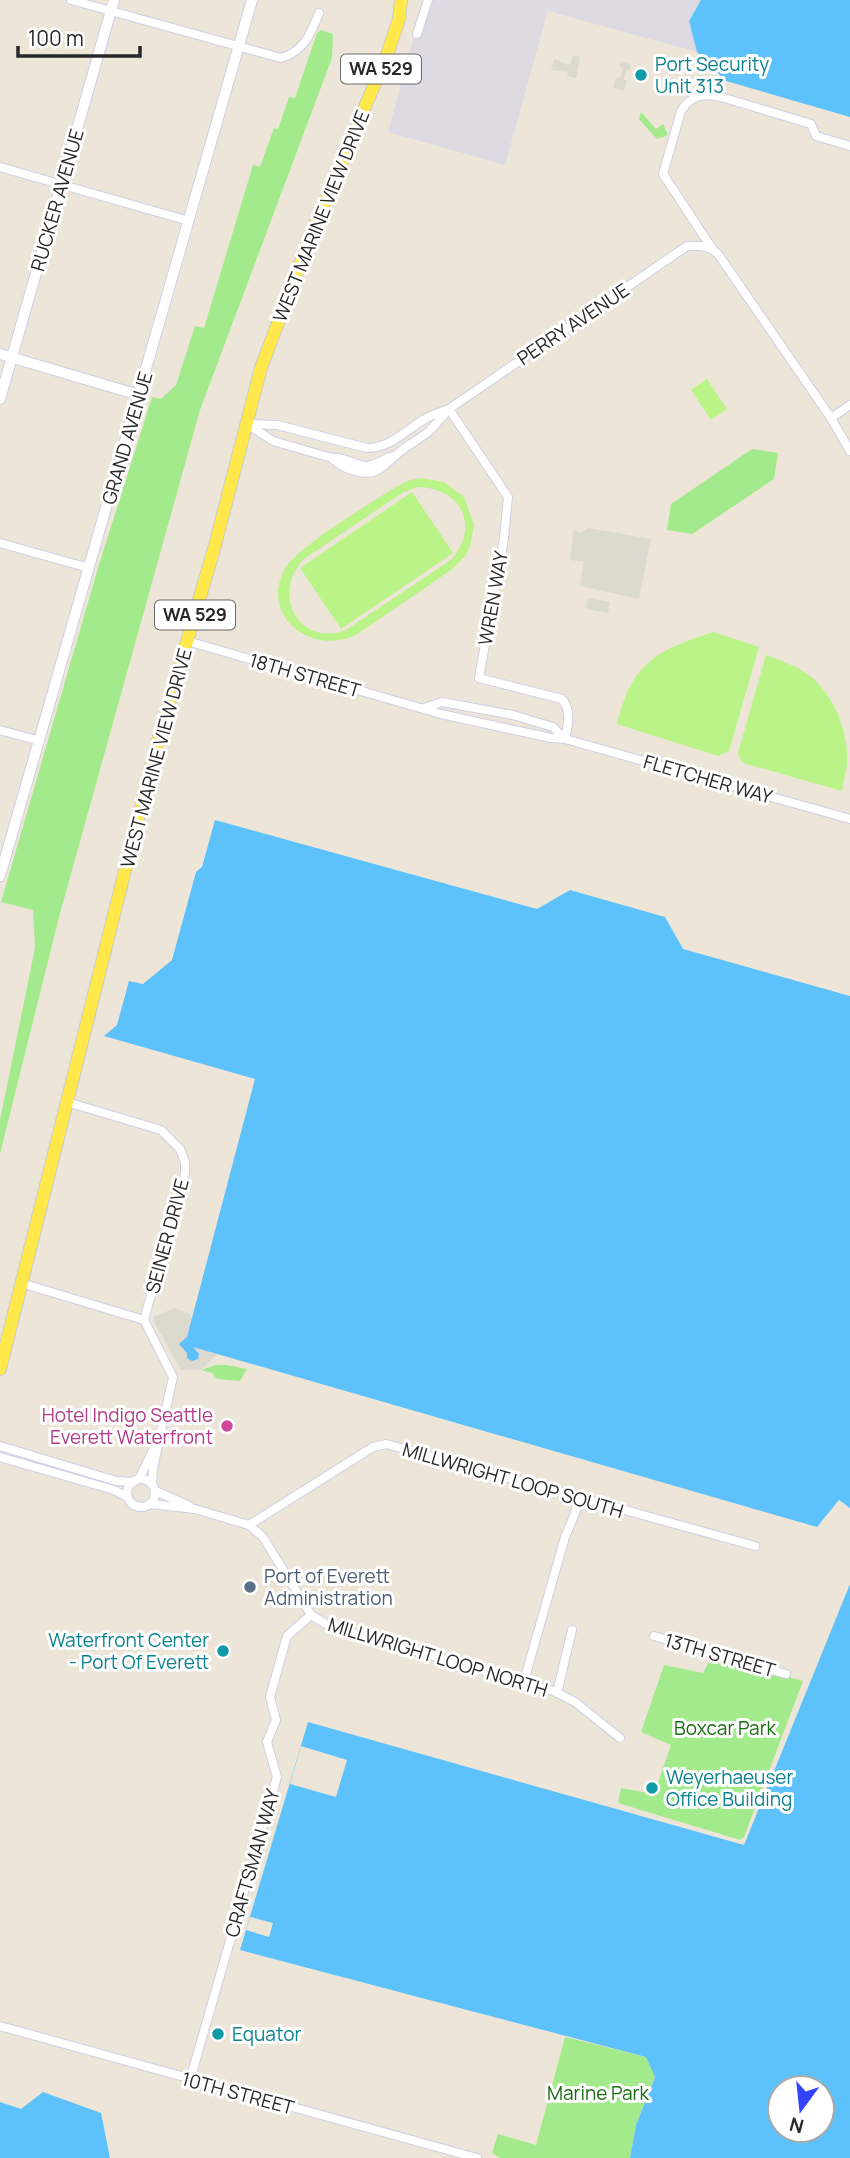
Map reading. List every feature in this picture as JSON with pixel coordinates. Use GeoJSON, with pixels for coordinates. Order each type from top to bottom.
{"type":"FeatureCollection","features":[{"type":"Feature","properties":{"kind":"main road","name":"WEST MARINE VIEW DRIVE"},"geometry":{"type":"LineString","coordinates":[[0,1369],[155,751],[269,347],[352,136],[391,46],[401,0]]}},
{"type":"Feature","properties":{"kind":"street"},"geometry":{"type":"LineString","coordinates":[[71,0],[113,6],[270,57],[281,58],[304,45],[319,13]]}},
{"type":"Feature","properties":{"kind":"street","name":"GRAND AVENUE"},"geometry":{"type":"LineString","coordinates":[[0,876],[252,0]]}},
{"type":"Feature","properties":{"kind":"street"},"geometry":{"type":"LineString","coordinates":[[417,34],[428,0]]}},
{"type":"Feature","properties":{"kind":"street","name":"RUCKER AVENUE"},"geometry":{"type":"LineString","coordinates":[[0,400],[113,6]]}},
{"type":"Feature","properties":{"kind":"street"},"geometry":{"type":"LineString","coordinates":[[850,146],[816,136],[811,124],[707,94],[695,96],[681,111],[663,174],[831,418],[850,451]]}},
{"type":"Feature","properties":{"kind":"street"},"geometry":{"type":"LineString","coordinates":[[0,167],[189,221]]}},
{"type":"Feature","properties":{"kind":"street","name":"PERRY AVENUE"},"geometry":{"type":"LineString","coordinates":[[449,409],[687,246],[713,250]]}},
{"type":"Feature","properties":{"kind":"street"},"geometry":{"type":"LineString","coordinates":[[0,354],[139,395]]}},
{"type":"Feature","properties":{"kind":"street"},"geometry":{"type":"LineString","coordinates":[[831,418],[850,405]]}},
{"type":"Feature","properties":{"kind":"street"},"geometry":{"type":"LineString","coordinates":[[247,424],[277,425],[359,447],[376,448],[388,444],[425,419],[449,409]]}},
{"type":"Feature","properties":{"kind":"street"},"geometry":{"type":"LineString","coordinates":[[247,424],[273,441],[332,458],[337,463],[364,473],[384,467],[394,456],[430,430],[449,409]]}},
{"type":"Feature","properties":{"kind":"street","name":"WREN WAY"},"geometry":{"type":"LineString","coordinates":[[449,409],[508,497],[504,538],[479,678],[562,699],[568,707],[569,718],[565,739]]}},
{"type":"Feature","properties":{"kind":"street"},"geometry":{"type":"LineString","coordinates":[[0,543],[89,568]]}},
{"type":"Feature","properties":{"kind":"street","name":"18TH STREET"},"geometry":{"type":"LineString","coordinates":[[187,641],[441,714],[565,739]]}},
{"type":"Feature","properties":{"kind":"street","name":"18TH STREET"},"geometry":{"type":"LineString","coordinates":[[424,708],[442,702],[513,715],[553,727],[565,739]]}},
{"type":"Feature","properties":{"kind":"street"},"geometry":{"type":"LineString","coordinates":[[0,730],[40,741]]}},
{"type":"Feature","properties":{"kind":"street","name":"FLETCHER WAY"},"geometry":{"type":"LineString","coordinates":[[565,739],[850,819]]}},
{"type":"Feature","properties":{"kind":"street","name":"SEINER DRIVE"},"geometry":{"type":"LineString","coordinates":[[67,1102],[162,1130],[180,1149],[185,1162],[185,1173],[144,1320],[173,1377],[159,1441],[154,1487]]}},
{"type":"Feature","properties":{"kind":"street"},"geometry":{"type":"LineString","coordinates":[[22,1283],[144,1320]]}},
{"type":"Feature","properties":{"kind":"street","name":"SEINER DRIVE"},"geometry":{"type":"LineString","coordinates":[[136,1480],[159,1441]]}},
{"type":"Feature","properties":{"kind":"street","name":"MILLWRIGHT LOOP SOUTH"},"geometry":{"type":"LineString","coordinates":[[249,1525],[373,1447],[386,1444],[755,1546]]}},
{"type":"Feature","properties":{"kind":"street"},"geometry":{"type":"LineString","coordinates":[[0,1446],[116,1481],[136,1480],[195,1509]]}},
{"type":"Feature","properties":{"kind":"street"},"geometry":{"type":"LineString","coordinates":[[0,1457],[114,1490],[137,1507],[151,1504],[155,1498],[154,1487]]}},
{"type":"Feature","properties":{"kind":"street"},"geometry":{"type":"LineString","coordinates":[[127,1497],[128,1489],[136,1480]]}},
{"type":"Feature","properties":{"kind":"street"},"geometry":{"type":"LineString","coordinates":[[524,1681],[565,1537],[579,1499]]}},
{"type":"Feature","properties":{"kind":"street"},"geometry":{"type":"LineString","coordinates":[[151,1504],[195,1509],[249,1525]]}},
{"type":"Feature","properties":{"kind":"street","name":"MILLWRIGHT LOOP NORTH"},"geometry":{"type":"LineString","coordinates":[[249,1525],[263,1537],[311,1615],[329,1626],[524,1681],[557,1693],[575,1702],[620,1738]]}},
{"type":"Feature","properties":{"kind":"street","name":"CRAFTSMAN WAY"},"geometry":{"type":"LineString","coordinates":[[190,2080],[277,1777],[267,1742],[276,1720],[270,1697],[280,1658],[288,1636],[311,1615]]}},
{"type":"Feature","properties":{"kind":"street"},"geometry":{"type":"LineString","coordinates":[[557,1693],[572,1630]]}},
{"type":"Feature","properties":{"kind":"street","name":"13TH STREET"},"geometry":{"type":"LineString","coordinates":[[654,1636],[786,1674]]}},
{"type":"Feature","properties":{"kind":"street","name":"10TH STREET"},"geometry":{"type":"LineString","coordinates":[[0,2026],[477,2158]]}},
{"type":"Feature","properties":{"kind":"shaded area"},"geometry":{"type":"Polygon","coordinates":[[[424,0],[701,0],[689,21],[697,52],[548,11],[505,165],[388,132],[424,0]]]}},
{"type":"Feature","properties":{"kind":"shaded area"},"geometry":{"type":"Polygon","coordinates":[[[573,55],[580,57],[576,78],[567,76],[568,72],[551,70],[554,59],[570,65],[573,55]]]}},
{"type":"Feature","properties":{"kind":"shaded area"},"geometry":{"type":"Polygon","coordinates":[[[621,61],[631,65],[624,79],[627,81],[624,91],[613,87],[616,77],[620,78],[623,68],[619,66],[621,61]]]}},
{"type":"Feature","properties":{"kind":"shaded area"},"geometry":{"type":"Polygon","coordinates":[[[588,528],[651,539],[639,599],[580,586],[584,562],[570,560],[574,529],[580,533],[588,528]]]}},
{"type":"Feature","properties":{"kind":"shaded area"},"geometry":{"type":"Polygon","coordinates":[[[588,598],[610,602],[608,613],[586,609],[588,598]]]}},
{"type":"Feature","properties":{"kind":"shaded area"},"geometry":{"type":"Polygon","coordinates":[[[175,1308],[190,1314],[191,1317],[196,1316],[217,1350],[216,1355],[201,1370],[181,1370],[155,1324],[153,1317],[175,1308]]]}},
{"type":"Feature","properties":{"kind":"green space"},"geometry":{"type":"Polygon","coordinates":[[[321,30],[333,34],[332,58],[200,410],[59,917],[0,1154],[0,1120],[35,948],[33,910],[1,902],[98,568],[152,397],[161,399],[176,385],[195,326],[204,328],[253,165],[260,167],[289,97],[295,98],[317,33],[321,30]]]}},
{"type":"Feature","properties":{"kind":"green space"},"geometry":{"type":"Polygon","coordinates":[[[641,112],[656,129],[663,124],[668,135],[657,139],[639,119],[641,112]]]}},
{"type":"Feature","properties":{"kind":"green space"},"geometry":{"type":"Polygon","coordinates":[[[707,379],[727,409],[711,420],[691,390],[707,379]]]}},
{"type":"Feature","properties":{"kind":"green space"},"geometry":{"type":"Polygon","coordinates":[[[752,449],[778,453],[774,479],[692,534],[667,530],[671,504],[752,449]]]}},
{"type":"Feature","properties":{"kind":"green space"},"geometry":{"type":"Polygon","coordinates":[[[421,478],[444,482],[464,497],[474,525],[466,555],[451,570],[356,635],[339,640],[322,640],[306,635],[294,627],[284,616],[279,602],[279,586],[285,569],[292,560],[335,526],[410,480],[421,478]],[[418,487],[402,493],[304,559],[294,573],[290,587],[290,602],[303,625],[329,634],[346,630],[452,559],[465,534],[465,522],[455,501],[433,489],[418,487]]]}},
{"type":"Feature","properties":{"kind":"green space"},"geometry":{"type":"Polygon","coordinates":[[[412,492],[453,553],[341,629],[300,568],[412,492]]]}},
{"type":"Feature","properties":{"kind":"green space"},"geometry":{"type":"Polygon","coordinates":[[[713,632],[759,647],[729,751],[718,756],[617,724],[630,686],[649,662],[676,646],[713,632]]]}},
{"type":"Feature","properties":{"kind":"green space"},"geometry":{"type":"Polygon","coordinates":[[[766,655],[806,673],[816,681],[831,701],[842,726],[847,751],[842,791],[743,763],[738,753],[766,655]]]}},
{"type":"Feature","properties":{"kind":"green space"},"geometry":{"type":"Polygon","coordinates":[[[216,1365],[247,1369],[240,1381],[217,1379],[212,1373],[201,1370],[216,1365]]]}},
{"type":"Feature","properties":{"kind":"green space","name":"Boxcar Park"},"geometry":{"type":"Polygon","coordinates":[[[712,1656],[803,1681],[744,1837],[740,1840],[618,1803],[621,1788],[654,1794],[671,1745],[641,1732],[664,1665],[703,1673],[712,1656]]]}},
{"type":"Feature","properties":{"kind":"green space","name":"Marine Park"},"geometry":{"type":"Polygon","coordinates":[[[565,2037],[646,2057],[655,2076],[636,2125],[630,2158],[500,2158],[492,2153],[498,2134],[536,2145],[565,2037]]]}},
{"type":"Feature","properties":{"kind":"water"},"geometry":{"type":"Polygon","coordinates":[[[701,0],[850,0],[850,117],[726,81],[697,52],[689,21],[701,0]]]}},
{"type":"Feature","properties":{"kind":"water"},"geometry":{"type":"Polygon","coordinates":[[[215,820],[537,909],[570,890],[665,917],[683,949],[850,996],[850,1508],[839,1500],[817,1527],[193,1347],[199,1354],[198,1359],[192,1361],[187,1358],[187,1353],[179,1344],[187,1337],[255,1079],[104,1036],[117,1025],[129,981],[143,984],[172,960],[196,872],[202,867],[215,820]]]}},
{"type":"Feature","properties":{"kind":"water"},"geometry":{"type":"Polygon","coordinates":[[[850,1584],[850,2158],[630,2158],[636,2125],[655,2077],[646,2057],[240,1950],[308,1722],[744,1845],[850,1584]]]}},
{"type":"Feature","properties":{"kind":"water"},"geometry":{"type":"Polygon","coordinates":[[[43,2092],[101,2113],[110,2158],[0,2158],[0,2102],[21,2109],[43,2092]]]}},
{"type":"Feature","properties":{"kind":"pier"},"geometry":{"type":"Polygon","coordinates":[[[301,1746],[347,1760],[336,1797],[290,1784],[301,1746]]]}},
{"type":"Feature","properties":{"kind":"pier"},"geometry":{"type":"Polygon","coordinates":[[[250,1917],[273,1923],[269,1937],[246,1930],[250,1917]]]}},
{"type":"Feature","properties":{"kind":"place","name":"Port Security Unit 313"},"geometry":{"type":"Point","coordinates":[641,75]}},
{"type":"Feature","properties":{"kind":"place","name":"Hotel Indigo Seattle Everett Waterfront"},"geometry":{"type":"Point","coordinates":[227,1426]}},
{"type":"Feature","properties":{"kind":"place","name":"Port of Everett Administration"},"geometry":{"type":"Point","coordinates":[250,1587]}},
{"type":"Feature","properties":{"kind":"place","name":"Waterfront Center - Port Of Everett"},"geometry":{"type":"Point","coordinates":[223,1651]}},
{"type":"Feature","properties":{"kind":"place","name":"Weyerhaeuser Office Building"},"geometry":{"type":"Point","coordinates":[652,1788]}},
{"type":"Feature","properties":{"kind":"place","name":"Equator"},"geometry":{"type":"Point","coordinates":[218,2034]}}]}
